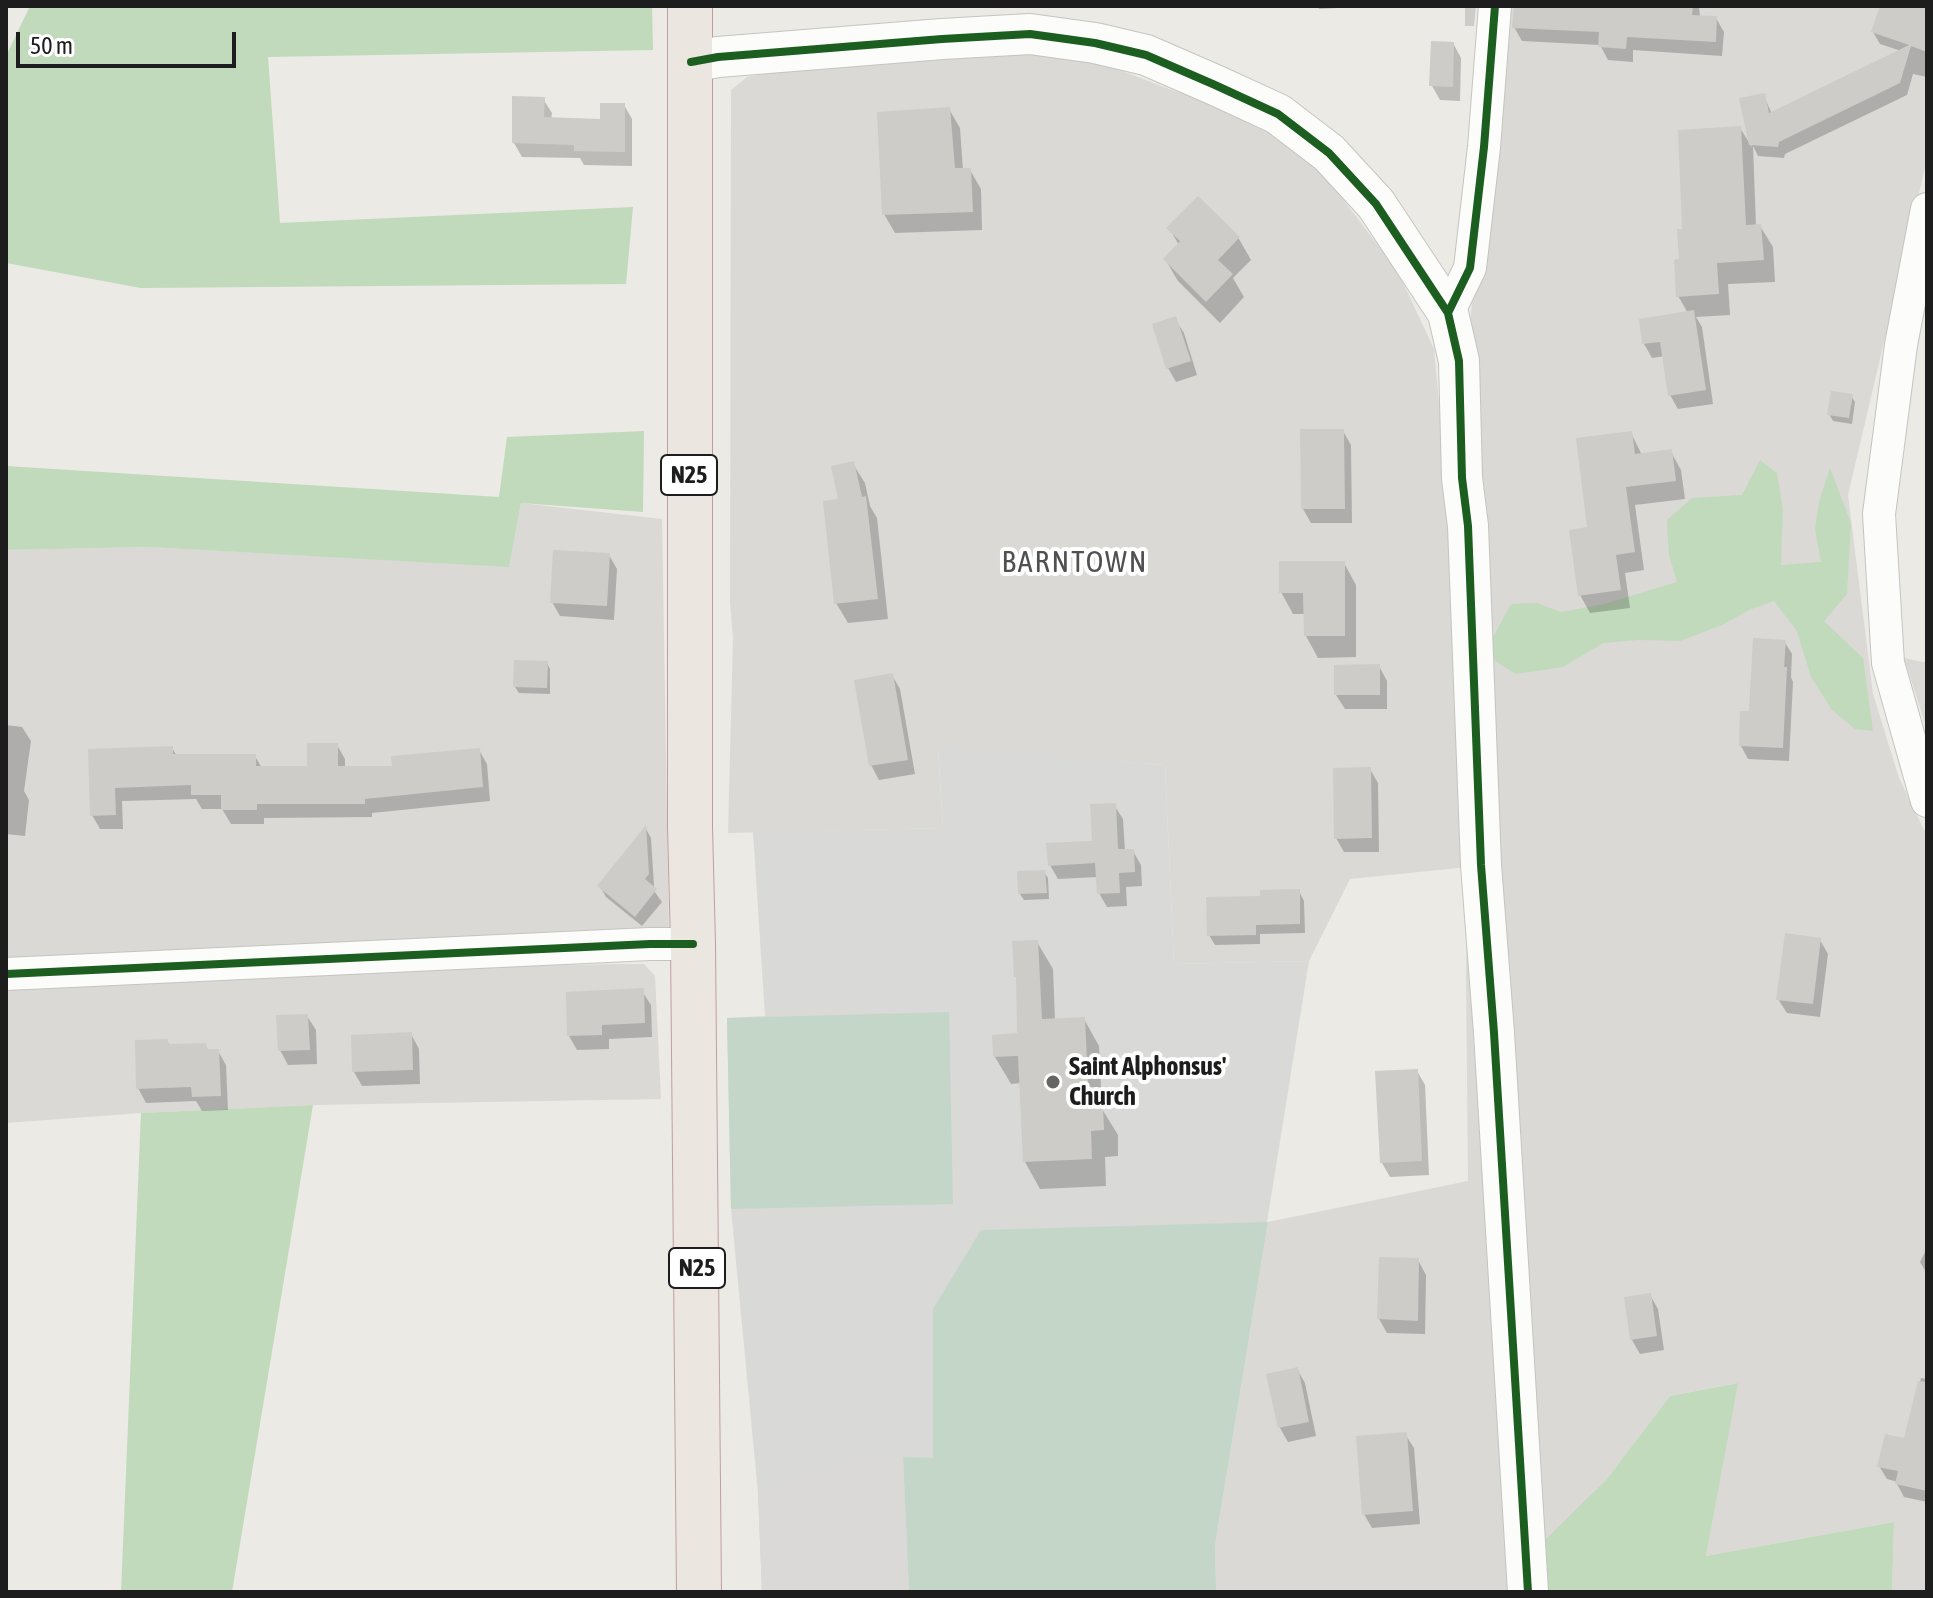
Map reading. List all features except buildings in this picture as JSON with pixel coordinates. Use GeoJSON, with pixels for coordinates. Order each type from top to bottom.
{"type":"FeatureCollection","features":[{"type":"Feature","properties":{"kind":"highway","name":"N25"},"geometry":{"type":"LineString","coordinates":[[690,6],[690,812],[699,1592]]}},
{"type":"Feature","properties":{"kind":"street"},"geometry":{"type":"LineString","coordinates":[[1448,313],[1470,268],[1484,147],[1495,6]]}},
{"type":"Feature","properties":{"kind":"street"},"geometry":{"type":"LineString","coordinates":[[691,62],[718,57],[1030,34],[1095,43],[1146,55],[1278,114],[1329,153],[1376,204],[1448,313],[1459,361],[1481,865],[1528,1592]]}},
{"type":"Feature","properties":{"kind":"street"},"geometry":{"type":"LineString","coordinates":[[1927,209],[1901,345],[1879,514],[1888,663],[1927,801]]}},
{"type":"Feature","properties":{"kind":"street"},"geometry":{"type":"LineString","coordinates":[[6,974],[693,944]]}},
{"type":"Feature","properties":{"kind":"shaded area"},"geometry":{"type":"Polygon","coordinates":[[[1504,6],[1927,6],[1927,159],[1848,495],[1873,694],[1899,778],[1927,836],[1927,1592],[1892,1592],[1894,1522],[1706,1556],[1737,1383],[1670,1396],[1606,1480],[1537,1592],[1216,1592],[1215,1545],[1268,1222],[1468,1181],[1468,867],[1350,879],[1309,961],[1174,964],[1165,765],[938,747],[943,828],[728,833],[733,638],[730,602],[731,90],[747,77],[772,73],[1029,53],[1104,64],[1260,120],[1314,161],[1398,272],[1434,349],[1464,674],[1467,350],[1504,6]]]}},
{"type":"Feature","properties":{"kind":"shaded area"},"geometry":{"type":"Polygon","coordinates":[[[521,503],[662,519],[669,937],[6,973],[6,550],[149,547],[509,566],[521,503]]]}},
{"type":"Feature","properties":{"kind":"shaded area"},"geometry":{"type":"Polygon","coordinates":[[[1904,658],[1927,663],[1927,729],[1923,717],[1904,658]]]}},
{"type":"Feature","properties":{"kind":"shaded area"},"geometry":{"type":"Polygon","coordinates":[[[938,746],[1165,765],[1174,964],[1309,961],[1215,1545],[1216,1592],[762,1592],[758,1493],[731,1209],[727,1018],[765,1016],[753,832],[943,828],[938,746]]]}},
{"type":"Feature","properties":{"kind":"shaded area"},"geometry":{"type":"Polygon","coordinates":[[[644,964],[655,976],[661,1099],[313,1105],[6,1123],[6,975],[644,964]]]}},
{"type":"Feature","properties":{"kind":"shaded area"},"geometry":{"type":"Polygon","coordinates":[[[903,1457],[909,1592],[762,1592],[758,1493],[859,1458],[903,1457]]]}},
{"type":"Feature","properties":{"kind":"green space"},"geometry":{"type":"Polygon","coordinates":[[[30,6],[652,6],[653,50],[268,57],[280,223],[633,207],[626,284],[141,288],[6,263],[6,56],[30,6]]]}},
{"type":"Feature","properties":{"kind":"green space"},"geometry":{"type":"Polygon","coordinates":[[[644,431],[643,512],[521,503],[509,567],[149,547],[6,550],[6,466],[499,497],[507,437],[644,431]]]}},
{"type":"Feature","properties":{"kind":"green space"},"geometry":{"type":"Polygon","coordinates":[[[1760,460],[1777,473],[1783,509],[1781,565],[1821,562],[1815,529],[1819,502],[1830,468],[1851,523],[1847,594],[1824,621],[1863,658],[1873,731],[1855,729],[1832,710],[1811,677],[1797,631],[1774,601],[1680,641],[1603,643],[1563,667],[1516,674],[1495,661],[1492,639],[1511,604],[1537,603],[1561,612],[1604,604],[1677,582],[1669,555],[1667,520],[1692,498],[1742,495],[1760,460]]]}},
{"type":"Feature","properties":{"kind":"green space"},"geometry":{"type":"Polygon","coordinates":[[[949,1012],[953,1204],[731,1209],[727,1018],[949,1012]]]}},
{"type":"Feature","properties":{"kind":"green space"},"geometry":{"type":"Polygon","coordinates":[[[313,1105],[232,1592],[121,1592],[141,1113],[313,1105]]]}},
{"type":"Feature","properties":{"kind":"green space"},"geometry":{"type":"Polygon","coordinates":[[[1268,1222],[1215,1545],[1216,1592],[909,1592],[903,1457],[933,1458],[933,1309],[981,1230],[1268,1222]]]}},
{"type":"Feature","properties":{"kind":"green space"},"geometry":{"type":"Polygon","coordinates":[[[1738,1383],[1706,1556],[1894,1522],[1892,1592],[1537,1592],[1539,1546],[1606,1480],[1670,1396],[1738,1383]]]}},
{"type":"Feature","properties":{"kind":"cycle path"},"geometry":{"type":"LineString","coordinates":[[1448,313],[1470,268],[1484,147],[1495,6]]}},
{"type":"Feature","properties":{"kind":"cycle path"},"geometry":{"type":"LineString","coordinates":[[691,62],[718,57],[1030,34],[1095,43],[1146,55],[1278,114],[1329,153],[1376,204],[1448,313],[1459,361],[1481,865],[1528,1592]]}},
{"type":"Feature","properties":{"kind":"cycle path"},"geometry":{"type":"LineString","coordinates":[[6,974],[693,944]]}},
{"type":"Feature","properties":{"kind":"place","name":"Saint Alphonsus' Church"},"geometry":{"type":"Point","coordinates":[1053,1082]}},
{"type":"Feature","properties":{"kind":"district","name":"BARNTOWN"},"geometry":{"type":"Point","coordinates":[1075,563]}}]}
